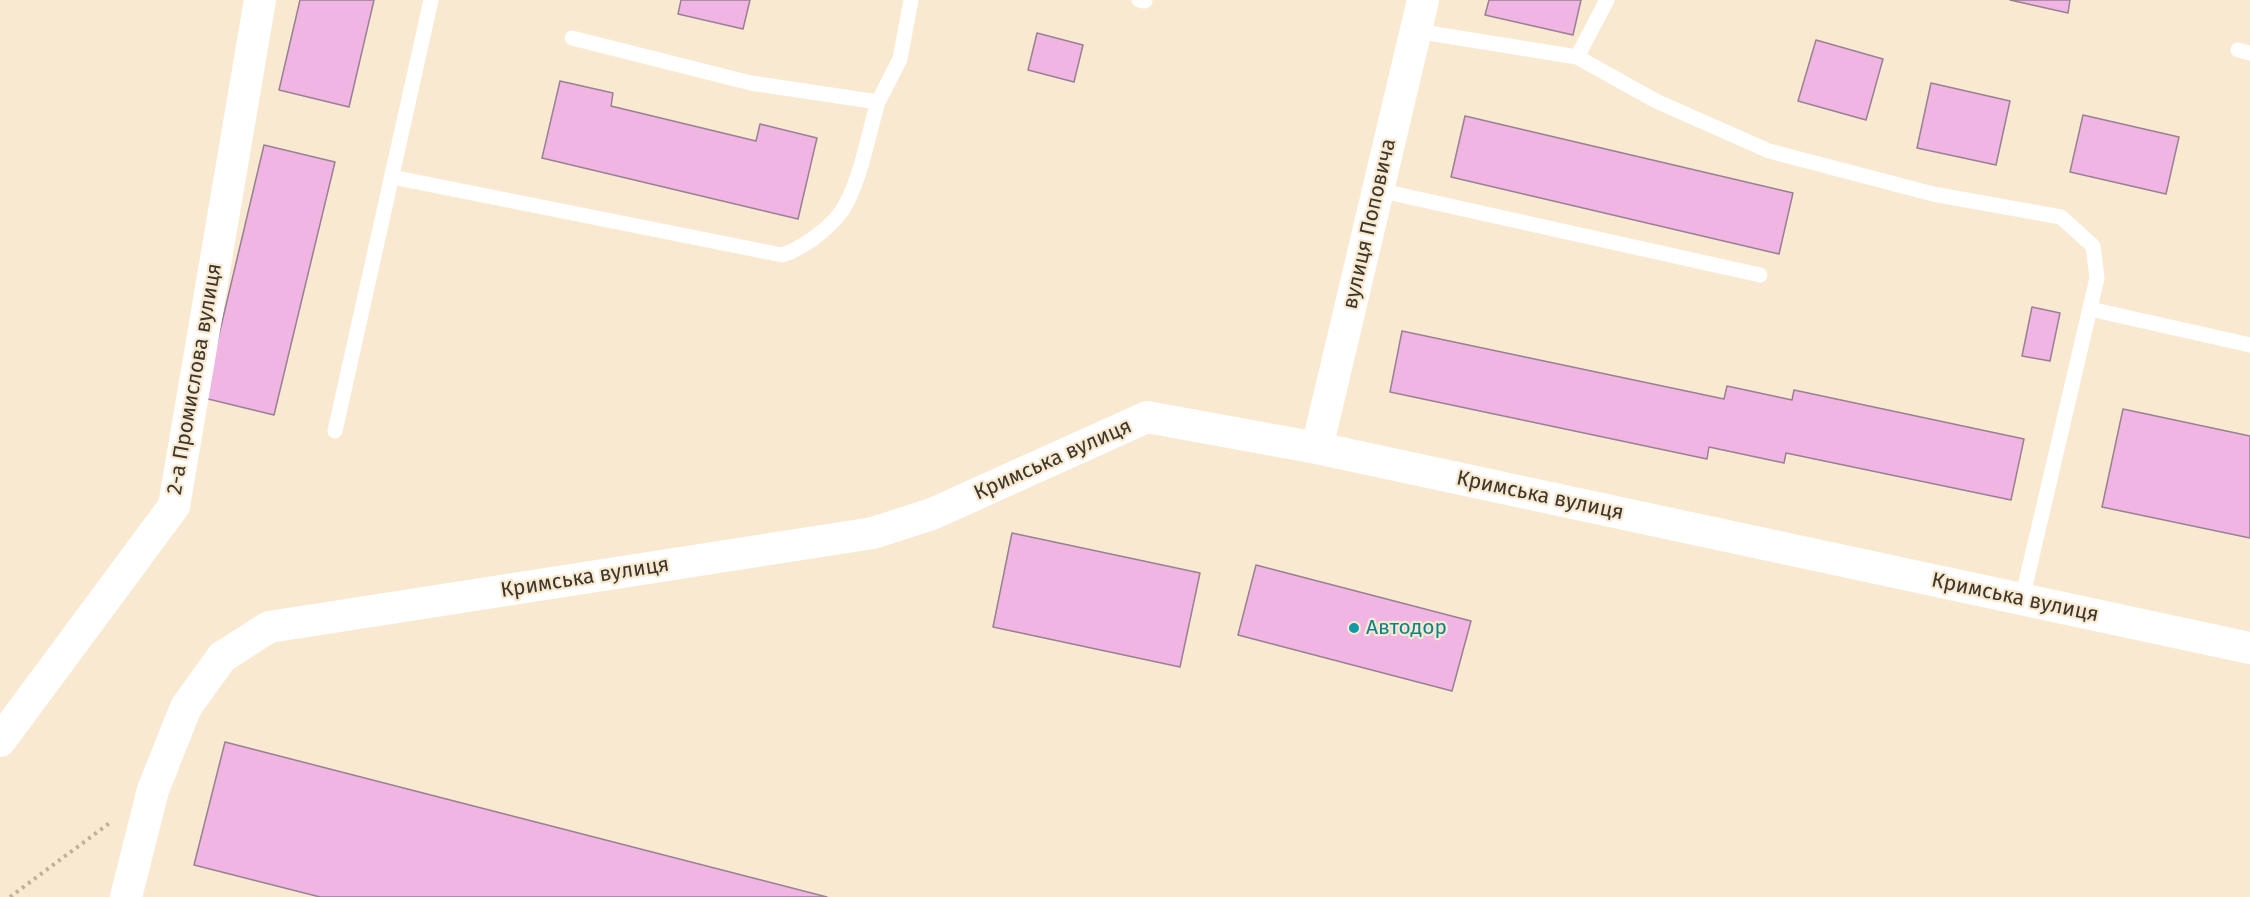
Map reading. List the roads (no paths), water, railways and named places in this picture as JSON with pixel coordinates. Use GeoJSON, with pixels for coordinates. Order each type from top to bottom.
{"type":"FeatureCollection","features":[{"type":"Feature","properties":{"kind":"street","name":"2-а Промислова вулиця"},"geometry":{"type":"LineString","coordinates":[[0,741],[174,506],[260,0]]}},
{"type":"Feature","properties":{"kind":"street","name":"вулиця Поповича"},"geometry":{"type":"LineString","coordinates":[[1317,448],[1423,0]]}},
{"type":"Feature","properties":{"kind":"street","name":"Кримська вулиця"},"geometry":{"type":"LineString","coordinates":[[126,897],[153,790],[186,707],[222,657],[269,627],[873,533],[932,514],[1148,417],[1317,448],[2250,648]]}},
{"type":"Feature","properties":{"kind":"lane"},"geometry":{"type":"LineString","coordinates":[[335,431],[431,0]]}},
{"type":"Feature","properties":{"kind":"lane"},"geometry":{"type":"LineString","coordinates":[[392,177],[782,255],[795,251],[813,239],[846,207],[878,102],[900,59],[911,0]]}},
{"type":"Feature","properties":{"kind":"lane"},"geometry":{"type":"LineString","coordinates":[[1577,57],[1607,0]]}},
{"type":"Feature","properties":{"kind":"lane"},"geometry":{"type":"LineString","coordinates":[[1416,31],[1577,57],[1656,101],[1770,152],[1933,194],[2061,217],[2093,246],[2097,278],[2022,599]]}},
{"type":"Feature","properties":{"kind":"lane"},"geometry":{"type":"LineString","coordinates":[[572,39],[751,83],[878,102]]}},
{"type":"Feature","properties":{"kind":"lane"},"geometry":{"type":"LineString","coordinates":[[1378,190],[1760,275]]}},
{"type":"Feature","properties":{"kind":"lane"},"geometry":{"type":"LineString","coordinates":[[2090,309],[2250,345]]}},
{"type":"Feature","properties":{"kind":"place","name":"Автодор"},"geometry":{"type":"Point","coordinates":[1354,628]}}]}
